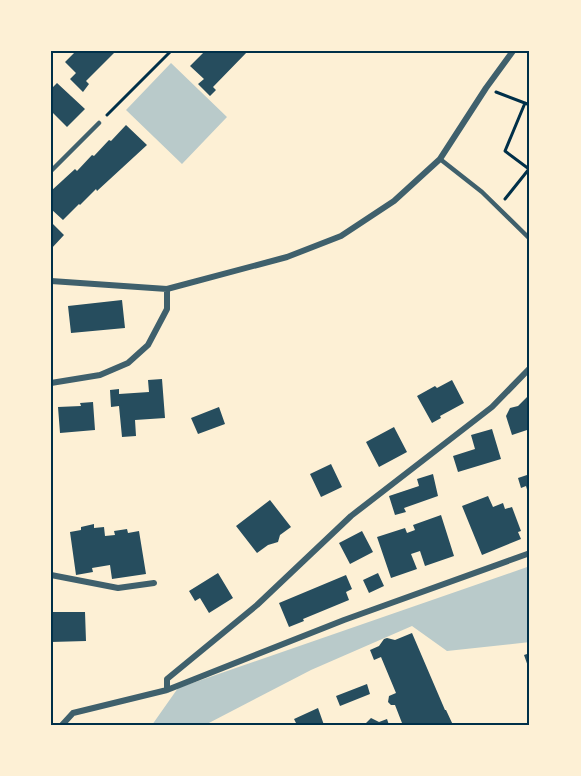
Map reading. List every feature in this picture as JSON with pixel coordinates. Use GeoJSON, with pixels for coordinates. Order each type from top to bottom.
{"type":"FeatureCollection","features":[{"type":"Feature","properties":{"kind":"street"},"geometry":{"type":"LineString","coordinates":[[51,281],[167,289],[287,257],[341,236],[394,201],[440,159],[513,51]]}},
{"type":"Feature","properties":{"kind":"street"},"geometry":{"type":"LineString","coordinates":[[51,383],[100,375],[128,363],[148,345],[167,309],[167,289]]}},
{"type":"Feature","properties":{"kind":"street"},"geometry":{"type":"LineString","coordinates":[[167,690],[166,679],[257,605],[351,516],[492,407],[530,368]]}},
{"type":"Feature","properties":{"kind":"street"},"geometry":{"type":"LineString","coordinates":[[62,725],[72,712],[167,690],[344,621],[530,553]]}},
{"type":"Feature","properties":{"kind":"street"},"geometry":{"type":"LineString","coordinates":[[51,575],[118,588],[154,584]]}},
{"type":"Feature","properties":{"kind":"lane"},"geometry":{"type":"LineString","coordinates":[[51,171],[99,123]]}},
{"type":"Feature","properties":{"kind":"lane"},"geometry":{"type":"LineString","coordinates":[[440,159],[482,192],[530,239]]}},
{"type":"Feature","properties":{"kind":"path"},"geometry":{"type":"LineString","coordinates":[[99,123],[171,51]]}},
{"type":"Feature","properties":{"kind":"path"},"geometry":{"type":"LineString","coordinates":[[486,88],[530,105]]}},
{"type":"Feature","properties":{"kind":"path"},"geometry":{"type":"LineString","coordinates":[[498,207],[529,168],[505,151],[525,103]]}},
{"type":"Feature","properties":{"kind":"shaded area"},"geometry":{"type":"Polygon","coordinates":[[[171,63],[227,117],[182,164],[126,110],[171,63]]]}},
{"type":"Feature","properties":{"kind":"shaded area"},"geometry":{"type":"Polygon","coordinates":[[[530,566],[530,642],[447,651],[412,626],[311,670],[205,725],[152,725],[178,688],[530,566]]]}},
{"type":"Feature","properties":{"kind":"building"},"geometry":{"type":"Polygon","coordinates":[[[76,51],[116,51],[86,81],[89,84],[83,92],[70,79],[76,73],[65,62],[76,51]]]}},
{"type":"Feature","properties":{"kind":"building"},"geometry":{"type":"Polygon","coordinates":[[[205,51],[248,51],[213,87],[216,90],[210,96],[198,84],[204,79],[190,66],[205,51]]]}},
{"type":"Feature","properties":{"kind":"building"},"geometry":{"type":"Polygon","coordinates":[[[57,83],[85,109],[67,127],[51,111],[51,89],[57,83]]]}},
{"type":"Feature","properties":{"kind":"building"},"geometry":{"type":"Polygon","coordinates":[[[126,125],[147,145],[63,220],[51,209],[51,191],[75,169],[77,171],[126,125]]]}},
{"type":"Feature","properties":{"kind":"building"},"geometry":{"type":"Polygon","coordinates":[[[51,222],[64,235],[51,249],[51,222]]]}},
{"type":"Feature","properties":{"kind":"building"},"geometry":{"type":"Polygon","coordinates":[[[122,300],[125,328],[71,333],[68,306],[122,300]]]}},
{"type":"Feature","properties":{"kind":"building"},"geometry":{"type":"Polygon","coordinates":[[[162,379],[165,418],[135,420],[136,436],[122,437],[119,406],[111,407],[110,390],[119,389],[119,394],[149,392],[148,380],[162,379]]]}},
{"type":"Feature","properties":{"kind":"building"},"geometry":{"type":"Polygon","coordinates":[[[452,380],[464,403],[432,423],[417,396],[452,380]]]}},
{"type":"Feature","properties":{"kind":"building"},"geometry":{"type":"Polygon","coordinates":[[[530,394],[530,429],[512,435],[506,416],[510,408],[518,406],[530,394]]]}},
{"type":"Feature","properties":{"kind":"building"},"geometry":{"type":"Polygon","coordinates":[[[93,402],[95,430],[60,433],[58,407],[81,406],[80,403],[93,402]]]}},
{"type":"Feature","properties":{"kind":"building"},"geometry":{"type":"Polygon","coordinates":[[[219,407],[225,424],[198,434],[191,418],[219,407]]]}},
{"type":"Feature","properties":{"kind":"building"},"geometry":{"type":"Polygon","coordinates":[[[394,427],[407,452],[379,467],[366,442],[394,427]]]}},
{"type":"Feature","properties":{"kind":"building"},"geometry":{"type":"Polygon","coordinates":[[[492,429],[501,459],[458,472],[453,456],[475,449],[471,435],[492,429]]]}},
{"type":"Feature","properties":{"kind":"building"},"geometry":{"type":"Polygon","coordinates":[[[331,464],[342,487],[321,497],[310,474],[331,464]]]}},
{"type":"Feature","properties":{"kind":"building"},"geometry":{"type":"Polygon","coordinates":[[[433,474],[438,496],[404,508],[406,512],[395,515],[389,496],[419,486],[417,479],[433,474]]]}},
{"type":"Feature","properties":{"kind":"building"},"geometry":{"type":"Polygon","coordinates":[[[530,474],[529,496],[526,486],[521,488],[518,478],[530,474]]]}},
{"type":"Feature","properties":{"kind":"building"},"geometry":{"type":"Polygon","coordinates":[[[488,496],[493,507],[503,503],[505,509],[512,507],[521,531],[518,532],[521,539],[482,555],[462,506],[488,496]]]}},
{"type":"Feature","properties":{"kind":"building"},"geometry":{"type":"Polygon","coordinates":[[[270,500],[291,527],[280,535],[278,542],[268,545],[257,553],[236,526],[270,500]]]}},
{"type":"Feature","properties":{"kind":"building"},"geometry":{"type":"Polygon","coordinates":[[[441,515],[454,556],[425,566],[420,551],[411,554],[417,569],[391,578],[377,537],[405,528],[407,533],[415,530],[413,525],[441,515]]]}},
{"type":"Feature","properties":{"kind":"building"},"geometry":{"type":"Polygon","coordinates":[[[94,524],[94,528],[104,527],[105,536],[115,535],[114,531],[127,529],[128,533],[139,531],[146,574],[112,579],[110,565],[92,568],[93,572],[76,575],[70,532],[94,524]]]}},
{"type":"Feature","properties":{"kind":"building"},"geometry":{"type":"Polygon","coordinates":[[[362,531],[373,552],[350,564],[339,543],[362,531]]]}},
{"type":"Feature","properties":{"kind":"building"},"geometry":{"type":"Polygon","coordinates":[[[218,573],[233,598],[209,613],[200,598],[195,601],[189,591],[218,573]]]}},
{"type":"Feature","properties":{"kind":"building"},"geometry":{"type":"Polygon","coordinates":[[[378,573],[384,586],[369,593],[363,580],[378,573]]]}},
{"type":"Feature","properties":{"kind":"building"},"geometry":{"type":"Polygon","coordinates":[[[346,575],[352,589],[346,592],[349,600],[289,627],[279,603],[346,575]]]}},
{"type":"Feature","properties":{"kind":"building"},"geometry":{"type":"Polygon","coordinates":[[[51,612],[85,612],[86,641],[51,642],[51,612]]]}},
{"type":"Feature","properties":{"kind":"building"},"geometry":{"type":"Polygon","coordinates":[[[412,633],[453,725],[406,725],[402,723],[395,705],[388,702],[389,696],[396,693],[381,657],[374,660],[370,650],[379,646],[384,639],[395,640],[412,633]]]}},
{"type":"Feature","properties":{"kind":"building"},"geometry":{"type":"Polygon","coordinates":[[[530,653],[530,672],[524,655],[530,653]]]}},
{"type":"Feature","properties":{"kind":"building"},"geometry":{"type":"Polygon","coordinates":[[[367,684],[370,694],[340,706],[336,696],[367,684]]]}},
{"type":"Feature","properties":{"kind":"building"},"geometry":{"type":"Polygon","coordinates":[[[318,708],[324,725],[297,725],[294,719],[318,708]]]}},
{"type":"Feature","properties":{"kind":"building"},"geometry":{"type":"Polygon","coordinates":[[[371,718],[379,722],[387,719],[389,725],[364,725],[371,718]]]}}]}
